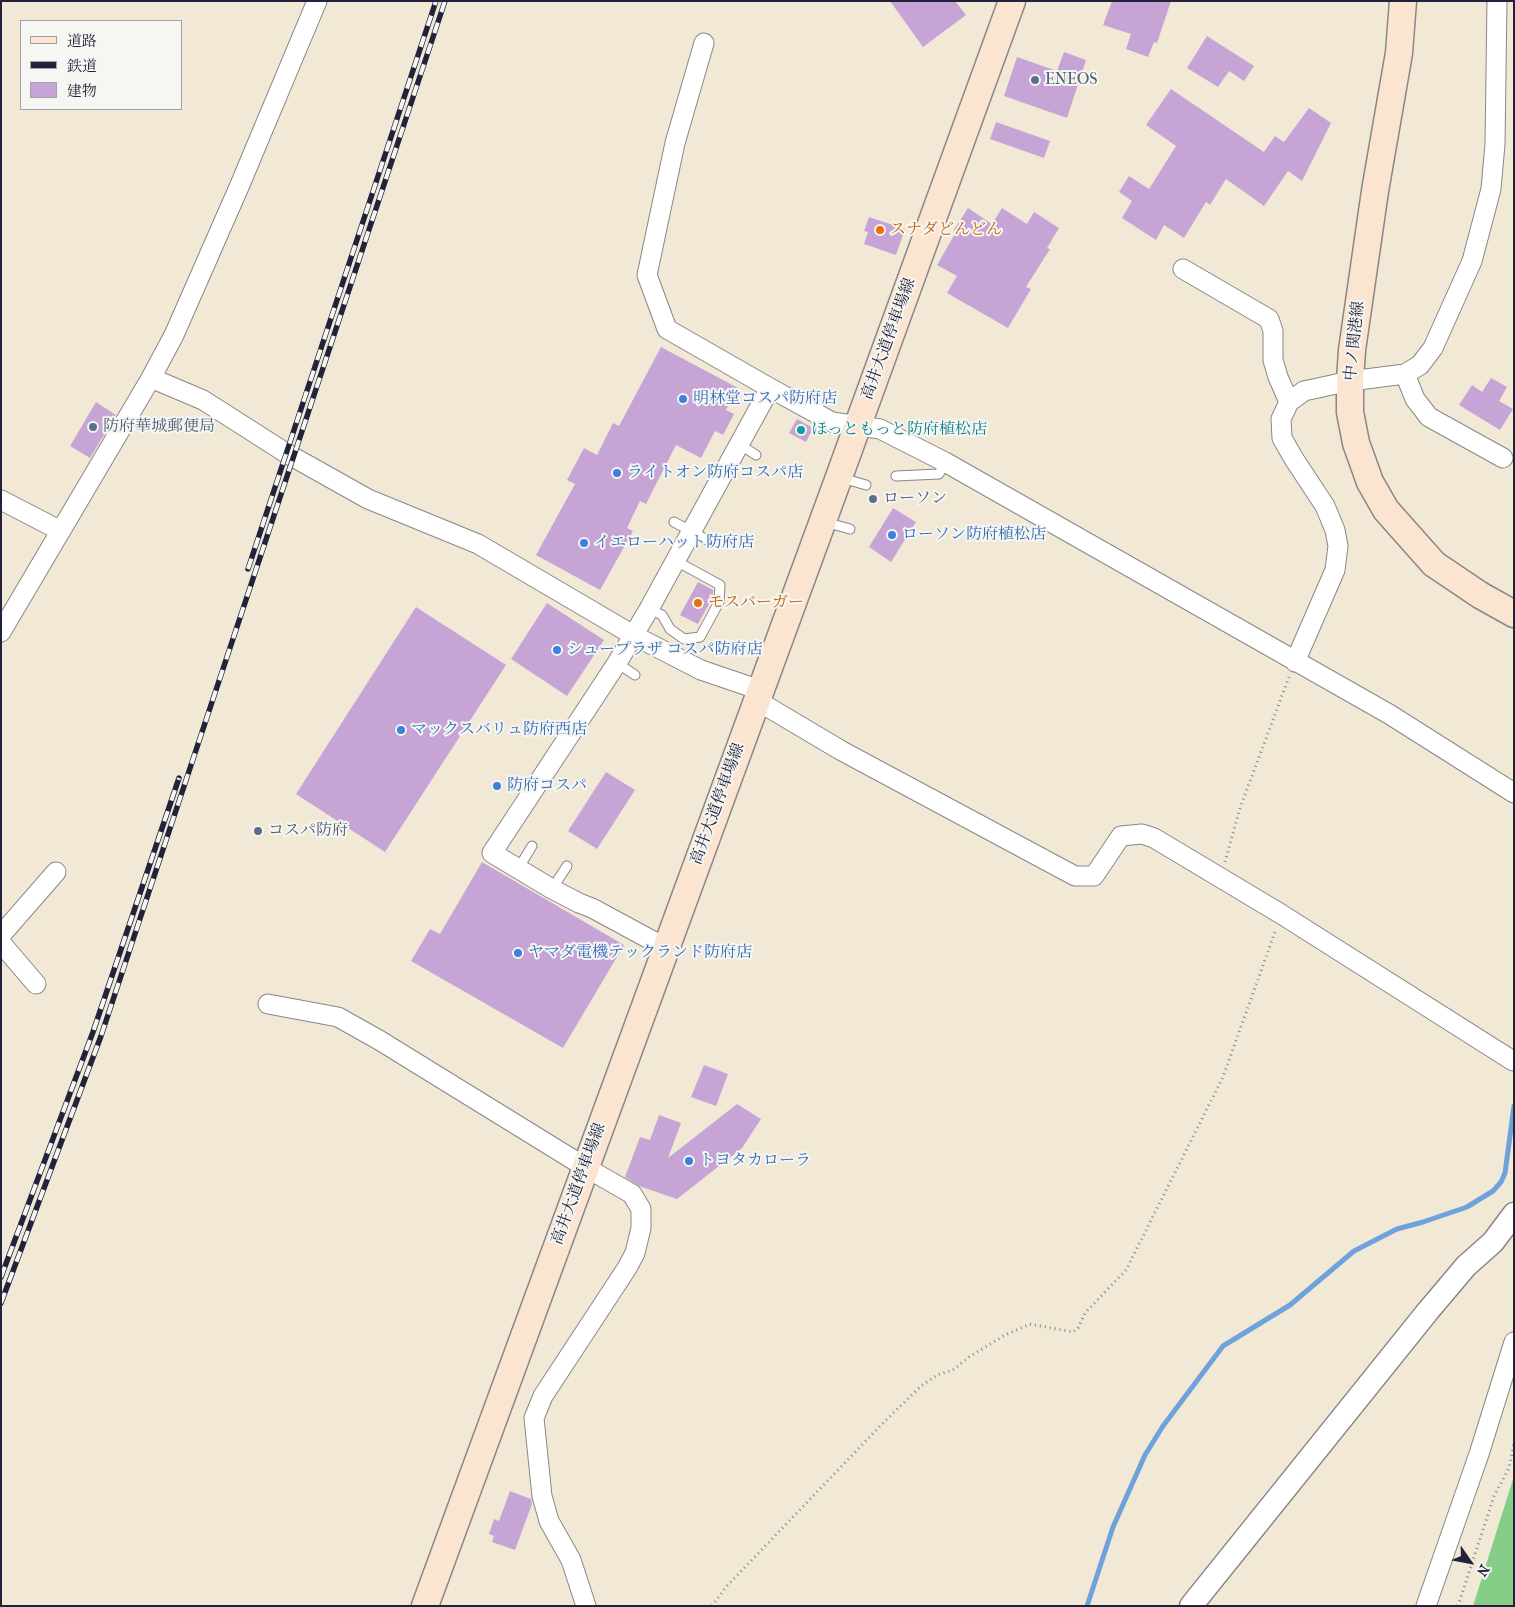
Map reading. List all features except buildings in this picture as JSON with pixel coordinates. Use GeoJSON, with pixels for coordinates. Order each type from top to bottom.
{"type":"FeatureCollection","features":[{"type":"Feature","properties":{"kind":"main road","name":"高井大道停車場線"},"geometry":{"type":"LineString","coordinates":[[425,1606],[1012,1]]}},
{"type":"Feature","properties":{"kind":"main road","name":"中ノ関港線"},"geometry":{"type":"LineString","coordinates":[[1403,1],[1398,53],[1375,191],[1352,350],[1350,412],[1356,443],[1370,482],[1386,510],[1434,564],[1480,595],[1514,614]]}},
{"type":"Feature","properties":{"kind":"street"},"geometry":{"type":"LineString","coordinates":[[2,629],[151,378],[174,335],[317,1]]}},
{"type":"Feature","properties":{"kind":"street"},"geometry":{"type":"LineString","coordinates":[[1295,662],[1335,570],[1338,546],[1335,530],[1325,506],[1282,438],[1281,419],[1289,402],[1304,391],[1350,381],[1405,374],[1420,365],[1433,348],[1472,261],[1491,189],[1495,144],[1497,1]]}},
{"type":"Feature","properties":{"kind":"street"},"geometry":{"type":"LineString","coordinates":[[704,43],[674,143],[647,275],[667,329],[832,422],[880,429],[945,462],[1389,714],[1514,793]]}},
{"type":"Feature","properties":{"kind":"street"},"geometry":{"type":"LineString","coordinates":[[1183,269],[1269,319],[1273,330],[1273,360],[1289,402]]}},
{"type":"Feature","properties":{"kind":"street"},"geometry":{"type":"LineString","coordinates":[[1405,374],[1415,399],[1429,417],[1504,458]]}},
{"type":"Feature","properties":{"kind":"street"},"geometry":{"type":"LineString","coordinates":[[151,378],[203,400],[286,454],[368,499],[478,544],[633,635],[701,670],[758,695],[842,751],[1075,876],[1094,876],[1121,836],[1142,834],[1154,838],[1281,914],[1513,1061]]}},
{"type":"Feature","properties":{"kind":"street"},"geometry":{"type":"LineString","coordinates":[[666,948],[592,908],[580,904],[552,889],[492,853],[617,663],[676,561],[770,388]]}},
{"type":"Feature","properties":{"kind":"street"},"geometry":{"type":"LineString","coordinates":[[1,500],[61,531]]}},
{"type":"Feature","properties":{"kind":"street"},"geometry":{"type":"LineString","coordinates":[[1,935],[56,872]]}},
{"type":"Feature","properties":{"kind":"street"},"geometry":{"type":"LineString","coordinates":[[1,943],[36,984]]}},
{"type":"Feature","properties":{"kind":"street"},"geometry":{"type":"LineString","coordinates":[[268,1004],[338,1017],[632,1194],[641,1209],[640,1228],[635,1253],[543,1396],[534,1418],[542,1496],[549,1522],[571,1560],[586,1606]]}},
{"type":"Feature","properties":{"kind":"street"},"geometry":{"type":"LineString","coordinates":[[1191,1606],[1428,1311],[1466,1266],[1493,1242],[1514,1214]]}},
{"type":"Feature","properties":{"kind":"street"},"geometry":{"type":"LineString","coordinates":[[1426,1606],[1479,1454],[1514,1342]]}},
{"type":"Feature","properties":{"kind":"lane"},"geometry":{"type":"LineString","coordinates":[[740,444],[756,455]]}},
{"type":"Feature","properties":{"kind":"lane"},"geometry":{"type":"LineString","coordinates":[[896,476],[939,474],[945,462]]}},
{"type":"Feature","properties":{"kind":"lane"},"geometry":{"type":"LineString","coordinates":[[839,478],[866,485]]}},
{"type":"Feature","properties":{"kind":"lane"},"geometry":{"type":"LineString","coordinates":[[823,521],[850,529]]}},
{"type":"Feature","properties":{"kind":"lane"},"geometry":{"type":"LineString","coordinates":[[674,522],[709,541]]}},
{"type":"Feature","properties":{"kind":"lane"},"geometry":{"type":"LineString","coordinates":[[649,609],[662,615],[670,628],[684,638],[700,637],[719,602],[720,585],[676,561]]}},
{"type":"Feature","properties":{"kind":"lane"},"geometry":{"type":"LineString","coordinates":[[617,663],[636,675]]}},
{"type":"Feature","properties":{"kind":"lane"},"geometry":{"type":"LineString","coordinates":[[517,869],[532,846]]}},
{"type":"Feature","properties":{"kind":"lane"},"geometry":{"type":"LineString","coordinates":[[552,889],[567,866]]}},
{"type":"Feature","properties":{"kind":"path"},"geometry":{"type":"LineString","coordinates":[[1220,877],[1240,808],[1295,662]]}},
{"type":"Feature","properties":{"kind":"path"},"geometry":{"type":"LineString","coordinates":[[712,1606],[726,1587],[876,1430],[921,1386],[937,1375],[953,1370],[969,1357],[1005,1336],[1030,1324],[1073,1332],[1078,1328],[1085,1313],[1126,1270],[1223,1077],[1281,914]]}},
{"type":"Feature","properties":{"kind":"path"},"geometry":{"type":"LineString","coordinates":[[1458,1606],[1494,1496],[1509,1468],[1514,1443]]}},
{"type":"Feature","properties":{"kind":"green space"},"geometry":{"type":"Polygon","coordinates":[[[1514,1476],[1514,1606],[1473,1606],[1514,1476]]]}},
{"type":"Feature","properties":{"kind":"waterway"},"geometry":{"type":"LineString","coordinates":[[1087,1606],[1113,1527],[1145,1455],[1163,1426],[1223,1346],[1290,1305],[1354,1251],[1397,1229],[1467,1207],[1493,1191],[1501,1182],[1505,1173],[1514,1106]]}},
{"type":"Feature","properties":{"kind":"railway"},"geometry":{"type":"LineString","coordinates":[[248,569],[436,1]]}},
{"type":"Feature","properties":{"kind":"railway"},"geometry":{"type":"LineString","coordinates":[[1,1303],[101,1036],[445,1]]}},
{"type":"Feature","properties":{"kind":"railway"},"geometry":{"type":"LineString","coordinates":[[1,1277],[93,1032],[179,778]]}},
{"type":"Feature","properties":{"kind":"place","name":"ENEOS"},"geometry":{"type":"Point","coordinates":[1035,80]}},
{"type":"Feature","properties":{"kind":"place","name":"スナダどんどん"},"geometry":{"type":"Point","coordinates":[880,230]}},
{"type":"Feature","properties":{"kind":"place","name":"明林堂コスパ防府店"},"geometry":{"type":"Point","coordinates":[683,399]}},
{"type":"Feature","properties":{"kind":"place","name":"防府華城郵便局"},"geometry":{"type":"Point","coordinates":[93,427]}},
{"type":"Feature","properties":{"kind":"place","name":"ほっともっと防府植松店"},"geometry":{"type":"Point","coordinates":[801,430]}},
{"type":"Feature","properties":{"kind":"place","name":"ライトオン防府コスパ店"},"geometry":{"type":"Point","coordinates":[617,473]}},
{"type":"Feature","properties":{"kind":"place","name":"ローソン"},"geometry":{"type":"Point","coordinates":[873,499]}},
{"type":"Feature","properties":{"kind":"place","name":"ローソン防府植松店"},"geometry":{"type":"Point","coordinates":[892,535]}},
{"type":"Feature","properties":{"kind":"place","name":"イエローハット防府店"},"geometry":{"type":"Point","coordinates":[584,543]}},
{"type":"Feature","properties":{"kind":"place","name":"モスバーガー"},"geometry":{"type":"Point","coordinates":[698,603]}},
{"type":"Feature","properties":{"kind":"place","name":"シュープラザ コスパ防府店"},"geometry":{"type":"Point","coordinates":[557,650]}},
{"type":"Feature","properties":{"kind":"place","name":"マックスバリュ防府西店"},"geometry":{"type":"Point","coordinates":[401,730]}},
{"type":"Feature","properties":{"kind":"place","name":"防府コスパ"},"geometry":{"type":"Point","coordinates":[497,786]}},
{"type":"Feature","properties":{"kind":"place","name":"コスパ防府"},"geometry":{"type":"Point","coordinates":[258,831]}},
{"type":"Feature","properties":{"kind":"place","name":"ヤマダ電機テックランド防府店"},"geometry":{"type":"Point","coordinates":[518,953]}},
{"type":"Feature","properties":{"kind":"place","name":"トヨタカローラ"},"geometry":{"type":"Point","coordinates":[689,1161]}}]}
